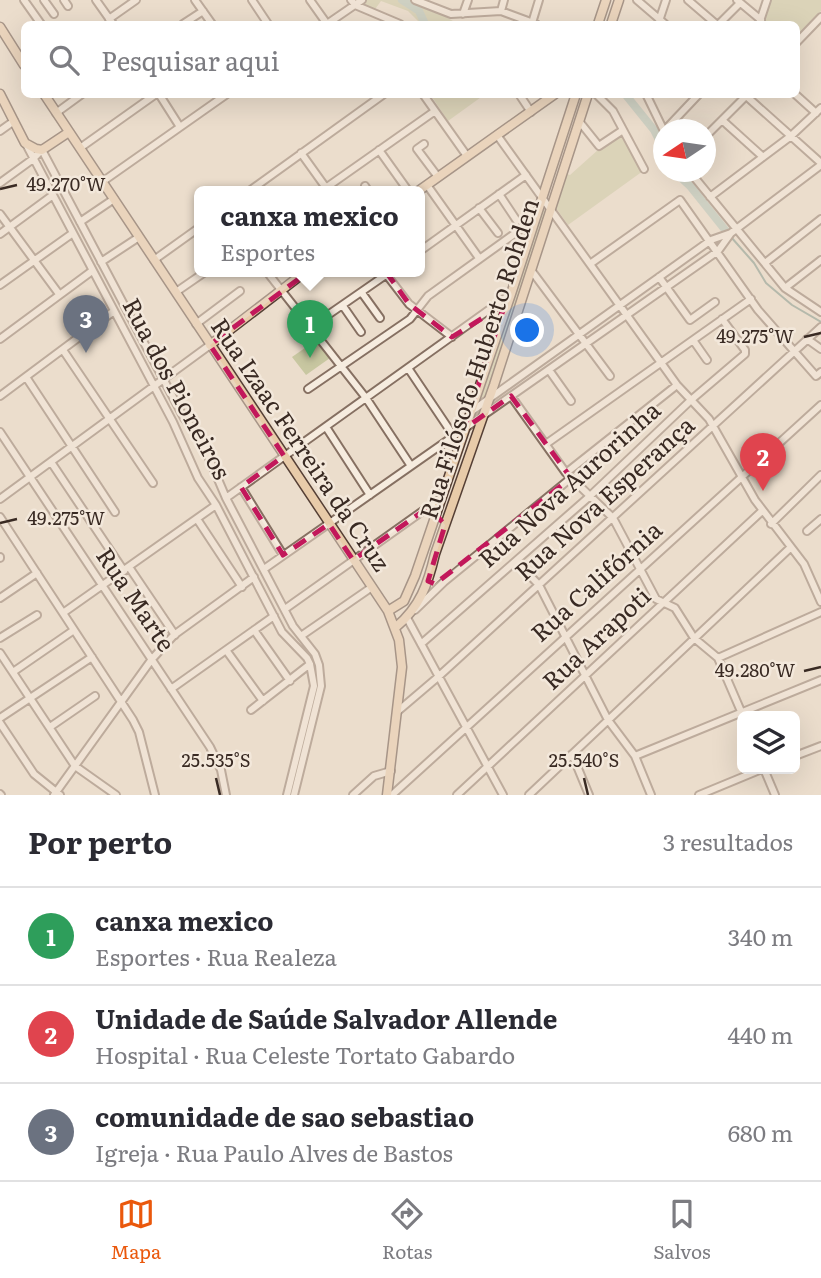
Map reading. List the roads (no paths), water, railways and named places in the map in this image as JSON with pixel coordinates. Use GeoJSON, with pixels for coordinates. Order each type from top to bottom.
{"type":"FeatureCollection","features":[{"type":"Feature","properties":{"kind":"main road"},"geometry":{"type":"LineString","coordinates":[[600,20],[606,0]]}},
{"type":"Feature","properties":{"kind":"main road"},"geometry":{"type":"LineString","coordinates":[[613,21],[620,0]]}},
{"type":"Feature","properties":{"kind":"main road"},"geometry":{"type":"LineString","coordinates":[[0,27],[21,60]]}},
{"type":"Feature","properties":{"kind":"main road","name":"Rua dos Pioneiros"},"geometry":{"type":"LineString","coordinates":[[0,94],[25,143]]}},
{"type":"Feature","properties":{"kind":"main road","name":"Rua Izaac Ferreira da Cruz"},"geometry":{"type":"LineString","coordinates":[[47,98],[388,611],[396,627],[401,654],[400,694],[389,795]]}},
{"type":"Feature","properties":{"kind":"main road"},"geometry":{"type":"LineString","coordinates":[[427,185],[549,98]]}},
{"type":"Feature","properties":{"kind":"main road","name":"Rua Filósofo Huberto Rohden"},"geometry":{"type":"LineString","coordinates":[[404,601],[441,498],[457,435],[467,425],[507,307],[574,98]]}},
{"type":"Feature","properties":{"kind":"main road","name":"Rua Filósofo Huberto Rohden"},"geometry":{"type":"LineString","coordinates":[[396,627],[409,616],[428,581],[489,399],[498,387],[550,208],[587,98]]}},
{"type":"Feature","properties":{"kind":"main road"},"geometry":{"type":"LineString","coordinates":[[566,126],[570,131],[578,125]]}},
{"type":"Feature","properties":{"kind":"main road"},"geometry":{"type":"LineString","coordinates":[[25,143],[42,150],[69,132]]}},
{"type":"Feature","properties":{"kind":"main road"},"geometry":{"type":"LineString","coordinates":[[562,138],[568,136],[572,142]]}},
{"type":"Feature","properties":{"kind":"main road"},"geometry":{"type":"LineString","coordinates":[[211,345],[297,277]]}},
{"type":"Feature","properties":{"kind":"main road"},"geometry":{"type":"LineString","coordinates":[[435,510],[441,519],[448,517]]}},
{"type":"Feature","properties":{"kind":"main road"},"geometry":{"type":"LineString","coordinates":[[415,576],[421,574],[428,581]]}},
{"type":"Feature","properties":{"kind":"main road"},"geometry":{"type":"LineString","coordinates":[[388,611],[404,601]]}},
{"type":"Feature","properties":{"kind":"main road"},"geometry":{"type":"LineString","coordinates":[[404,601],[404,610],[409,616]]}},
{"type":"Feature","properties":{"kind":"street"},"geometry":{"type":"LineString","coordinates":[[44,0],[54,14]]}},
{"type":"Feature","properties":{"kind":"street"},"geometry":{"type":"LineString","coordinates":[[96,0],[110,21]]}},
{"type":"Feature","properties":{"kind":"street"},"geometry":{"type":"LineString","coordinates":[[112,21],[136,0]]}},
{"type":"Feature","properties":{"kind":"street"},"geometry":{"type":"LineString","coordinates":[[195,0],[210,21]]}},
{"type":"Feature","properties":{"kind":"street"},"geometry":{"type":"LineString","coordinates":[[252,0],[266,21]]}},
{"type":"Feature","properties":{"kind":"street"},"geometry":{"type":"LineString","coordinates":[[310,0],[325,21]]}},
{"type":"Feature","properties":{"kind":"street"},"geometry":{"type":"LineString","coordinates":[[331,21],[353,2],[362,0]]}},
{"type":"Feature","properties":{"kind":"street"},"geometry":{"type":"LineString","coordinates":[[415,0],[433,4],[451,14],[500,11],[526,21]]}},
{"type":"Feature","properties":{"kind":"street"},"geometry":{"type":"LineString","coordinates":[[463,14],[468,0]]}},
{"type":"Feature","properties":{"kind":"street"},"geometry":{"type":"LineString","coordinates":[[500,11],[504,0]]}},
{"type":"Feature","properties":{"kind":"street"},"geometry":{"type":"LineString","coordinates":[[535,21],[539,0]]}},
{"type":"Feature","properties":{"kind":"street"},"geometry":{"type":"LineString","coordinates":[[637,0],[659,21]]}},
{"type":"Feature","properties":{"kind":"street"},"geometry":{"type":"LineString","coordinates":[[661,21],[666,0]]}},
{"type":"Feature","properties":{"kind":"street"},"geometry":{"type":"LineString","coordinates":[[688,0],[714,21]]}},
{"type":"Feature","properties":{"kind":"street"},"geometry":{"type":"LineString","coordinates":[[760,21],[767,0]]}},
{"type":"Feature","properties":{"kind":"street"},"geometry":{"type":"LineString","coordinates":[[27,1],[39,21]]}},
{"type":"Feature","properties":{"kind":"street"},"geometry":{"type":"LineString","coordinates":[[721,21],[739,1],[759,21]]}},
{"type":"Feature","properties":{"kind":"street"},"geometry":{"type":"LineString","coordinates":[[353,2],[390,21]]}},
{"type":"Feature","properties":{"kind":"street"},"geometry":{"type":"LineString","coordinates":[[188,21],[203,11]]}},
{"type":"Feature","properties":{"kind":"street"},"geometry":{"type":"LineString","coordinates":[[800,40],[819,23]]}},
{"type":"Feature","properties":{"kind":"street"},"geometry":{"type":"LineString","coordinates":[[710,197],[791,136],[818,110],[800,97]]}},
{"type":"Feature","properties":{"kind":"street"},"geometry":{"type":"LineString","coordinates":[[56,113],[77,98]]}},
{"type":"Feature","properties":{"kind":"street"},"geometry":{"type":"LineString","coordinates":[[80,148],[152,98]]}},
{"type":"Feature","properties":{"kind":"street"},"geometry":{"type":"LineString","coordinates":[[161,98],[180,127]]}},
{"type":"Feature","properties":{"kind":"street"},"geometry":{"type":"LineString","coordinates":[[102,182],[221,98]]}},
{"type":"Feature","properties":{"kind":"street"},"geometry":{"type":"LineString","coordinates":[[256,186],[378,98]]}},
{"type":"Feature","properties":{"kind":"street"},"geometry":{"type":"LineString","coordinates":[[426,98],[467,156]]}},
{"type":"Feature","properties":{"kind":"street"},"geometry":{"type":"LineString","coordinates":[[522,98],[531,111]]}},
{"type":"Feature","properties":{"kind":"street"},"geometry":{"type":"LineString","coordinates":[[601,98],[613,111],[644,169]]}},
{"type":"Feature","properties":{"kind":"street"},"geometry":{"type":"LineString","coordinates":[[648,98],[658,119]]}},
{"type":"Feature","properties":{"kind":"street"},"geometry":{"type":"LineString","coordinates":[[675,119],[695,98]]}},
{"type":"Feature","properties":{"kind":"street"},"geometry":{"type":"LineString","coordinates":[[716,125],[743,98]]}},
{"type":"Feature","properties":{"kind":"street"},"geometry":{"type":"LineString","coordinates":[[467,425],[586,345],[718,250],[734,231],[821,164],[749,98]]}},
{"type":"Feature","properties":{"kind":"street"},"geometry":{"type":"LineString","coordinates":[[330,186],[435,111]]}},
{"type":"Feature","properties":{"kind":"street"},"geometry":{"type":"LineString","coordinates":[[722,120],[763,157]]}},
{"type":"Feature","properties":{"kind":"street"},"geometry":{"type":"LineString","coordinates":[[0,131],[14,121]]}},
{"type":"Feature","properties":{"kind":"street"},"geometry":{"type":"LineString","coordinates":[[578,125],[599,146],[623,130]]}},
{"type":"Feature","properties":{"kind":"street"},"geometry":{"type":"LineString","coordinates":[[497,135],[677,385],[714,427],[762,512],[804,564],[821,602]]}},
{"type":"Feature","properties":{"kind":"street","name":"Rua dos Pioneiros"},"geometry":{"type":"LineString","coordinates":[[25,143],[165,408],[191,466],[216,505],[289,642],[309,661]]}},
{"type":"Feature","properties":{"kind":"street"},"geometry":{"type":"LineString","coordinates":[[424,144],[417,149],[438,177]]}},
{"type":"Feature","properties":{"kind":"street"},"geometry":{"type":"LineString","coordinates":[[0,183],[42,150]]}},
{"type":"Feature","properties":{"kind":"street","name":"Rua dos Pioneiros"},"geometry":{"type":"LineString","coordinates":[[42,150],[184,418],[203,444],[226,498],[293,626],[315,654],[321,685],[294,795]]}},
{"type":"Feature","properties":{"kind":"street"},"geometry":{"type":"LineString","coordinates":[[379,150],[405,186]]}},
{"type":"Feature","properties":{"kind":"street"},"geometry":{"type":"LineString","coordinates":[[301,153],[322,186]]}},
{"type":"Feature","properties":{"kind":"street"},"geometry":{"type":"LineString","coordinates":[[425,247],[526,175]]}},
{"type":"Feature","properties":{"kind":"street"},"geometry":{"type":"LineString","coordinates":[[698,182],[734,231],[765,262],[785,288],[821,312]]}},
{"type":"Feature","properties":{"kind":"street"},"geometry":{"type":"LineString","coordinates":[[427,185],[479,258]]}},
{"type":"Feature","properties":{"kind":"street"},"geometry":{"type":"LineString","coordinates":[[499,194],[517,221]]}},
{"type":"Feature","properties":{"kind":"street"},"geometry":{"type":"LineString","coordinates":[[0,234],[52,195]]}},
{"type":"Feature","properties":{"kind":"street"},"geometry":{"type":"LineString","coordinates":[[80,222],[114,200]]}},
{"type":"Feature","properties":{"kind":"street"},"geometry":{"type":"LineString","coordinates":[[590,264],[680,200],[751,299],[816,376],[821,372]]}},
{"type":"Feature","properties":{"kind":"street"},"geometry":{"type":"LineString","coordinates":[[478,208],[498,233]]}},
{"type":"Feature","properties":{"kind":"street"},"geometry":{"type":"LineString","coordinates":[[0,214],[59,294]]}},
{"type":"Feature","properties":{"kind":"street"},"geometry":{"type":"LineString","coordinates":[[308,389],[410,319],[428,296],[536,219]]}},
{"type":"Feature","properties":{"kind":"street"},"geometry":{"type":"LineString","coordinates":[[765,262],[821,219]]}},
{"type":"Feature","properties":{"kind":"street"},"geometry":{"type":"LineString","coordinates":[[518,230],[526,229],[531,233]]}},
{"type":"Feature","properties":{"kind":"street"},"geometry":{"type":"LineString","coordinates":[[154,260],[194,231]]}},
{"type":"Feature","properties":{"kind":"street"},"geometry":{"type":"LineString","coordinates":[[498,387],[515,380],[711,240],[734,231]]}},
{"type":"Feature","properties":{"kind":"street"},"geometry":{"type":"LineString","coordinates":[[0,285],[73,233]]}},
{"type":"Feature","properties":{"kind":"street"},"geometry":{"type":"LineString","coordinates":[[101,262],[139,237]]}},
{"type":"Feature","properties":{"kind":"street"},"geometry":{"type":"LineString","coordinates":[[785,288],[821,260]]}},
{"type":"Feature","properties":{"kind":"street"},"geometry":{"type":"LineString","coordinates":[[531,270],[610,376]]}},
{"type":"Feature","properties":{"kind":"street"},"geometry":{"type":"LineString","coordinates":[[0,339],[92,271]]}},
{"type":"Feature","properties":{"kind":"street"},"geometry":{"type":"LineString","coordinates":[[659,276],[690,320],[715,302]]}},
{"type":"Feature","properties":{"kind":"street"},"geometry":{"type":"LineString","coordinates":[[176,292],[198,277]]}},
{"type":"Feature","properties":{"kind":"street"},"geometry":{"type":"LineString","coordinates":[[271,277],[342,365],[411,466]]}},
{"type":"Feature","properties":{"kind":"street"},"geometry":{"type":"LineString","coordinates":[[312,326],[382,277]]}},
{"type":"Feature","properties":{"kind":"street"},"geometry":{"type":"LineString","coordinates":[[390,277],[410,304],[452,337]]}},
{"type":"Feature","properties":{"kind":"street"},"geometry":{"type":"LineString","coordinates":[[196,324],[240,291]]}},
{"type":"Feature","properties":{"kind":"street"},"geometry":{"type":"LineString","coordinates":[[362,292],[380,318]]}},
{"type":"Feature","properties":{"kind":"street"},"geometry":{"type":"LineString","coordinates":[[226,498],[511,295]]}},
{"type":"Feature","properties":{"kind":"street"},"geometry":{"type":"LineString","coordinates":[[545,444],[751,299]]}},
{"type":"Feature","properties":{"kind":"street"},"geometry":{"type":"LineString","coordinates":[[496,306],[503,303],[507,307]]}},
{"type":"Feature","properties":{"kind":"street"},"geometry":{"type":"LineString","coordinates":[[343,306],[361,332]]}},
{"type":"Feature","properties":{"kind":"street"},"geometry":{"type":"LineString","coordinates":[[0,396],[114,311]]}},
{"type":"Feature","properties":{"kind":"street","name":"Rua Nova Aurorinha"},"geometry":{"type":"LineString","coordinates":[[421,644],[590,496],[691,400],[745,354],[746,350],[722,319]]}},
{"type":"Feature","properties":{"kind":"street","name":"Rua Nova Esperança"},"geometry":{"type":"LineString","coordinates":[[398,710],[438,677],[821,327]]}},
{"type":"Feature","properties":{"kind":"street"},"geometry":{"type":"LineString","coordinates":[[126,334],[135,337],[139,332]]}},
{"type":"Feature","properties":{"kind":"street"},"geometry":{"type":"LineString","coordinates":[[693,340],[707,360]]}},
{"type":"Feature","properties":{"kind":"street"},"geometry":{"type":"LineString","coordinates":[[807,340],[821,349]]}},
{"type":"Feature","properties":{"kind":"street"},"geometry":{"type":"LineString","coordinates":[[135,351],[138,345],[148,349]]}},
{"type":"Feature","properties":{"kind":"street"},"geometry":{"type":"LineString","coordinates":[[0,499],[211,345]]}},
{"type":"Feature","properties":{"kind":"street"},"geometry":{"type":"LineString","coordinates":[[64,350],[153,483]]}},
{"type":"Feature","properties":{"kind":"street"},"geometry":{"type":"LineString","coordinates":[[264,569],[457,435],[408,368]]}},
{"type":"Feature","properties":{"kind":"street"},"geometry":{"type":"LineString","coordinates":[[550,370],[571,401]]}},
{"type":"Feature","properties":{"kind":"street"},"geometry":{"type":"LineString","coordinates":[[26,377],[115,512]]}},
{"type":"Feature","properties":{"kind":"street"},"geometry":{"type":"LineString","coordinates":[[515,380],[522,382],[522,389]]}},
{"type":"Feature","properties":{"kind":"street"},"geometry":{"type":"LineString","coordinates":[[503,795],[438,677],[409,616],[444,582],[568,475],[677,385]]}},
{"type":"Feature","properties":{"kind":"street"},"geometry":{"type":"LineString","coordinates":[[511,396],[568,475],[613,518],[656,599],[675,608],[694,638],[718,658],[741,711]]}},
{"type":"Feature","properties":{"kind":"street"},"geometry":{"type":"LineString","coordinates":[[470,412],[489,399]]}},
{"type":"Feature","properties":{"kind":"street","name":"Rua Califórnia"},"geometry":{"type":"LineString","coordinates":[[389,795],[821,405]]}},
{"type":"Feature","properties":{"kind":"street"},"geometry":{"type":"LineString","coordinates":[[165,408],[177,424],[184,418]]}},
{"type":"Feature","properties":{"kind":"street"},"geometry":{"type":"LineString","coordinates":[[326,427],[370,495]]}},
{"type":"Feature","properties":{"kind":"street","name":"Rua Marte"},"geometry":{"type":"LineString","coordinates":[[0,432],[211,747],[221,769],[226,795]]}},
{"type":"Feature","properties":{"kind":"street"},"geometry":{"type":"LineString","coordinates":[[51,462],[175,635]]}},
{"type":"Feature","properties":{"kind":"street"},"geometry":{"type":"LineString","coordinates":[[771,524],[821,475]]}},
{"type":"Feature","properties":{"kind":"street"},"geometry":{"type":"LineString","coordinates":[[241,487],[283,555]]}},
{"type":"Feature","properties":{"kind":"street"},"geometry":{"type":"LineString","coordinates":[[63,613],[216,505]]}},
{"type":"Feature","properties":{"kind":"street"},"geometry":{"type":"LineString","coordinates":[[285,609],[353,560],[435,510]]}},
{"type":"Feature","properties":{"kind":"street","name":"Rua Arapoti"},"geometry":{"type":"LineString","coordinates":[[457,795],[762,512]]}},
{"type":"Feature","properties":{"kind":"street"},"geometry":{"type":"LineString","coordinates":[[0,517],[139,732],[155,795]]}},
{"type":"Feature","properties":{"kind":"street"},"geometry":{"type":"LineString","coordinates":[[197,519],[242,587]]}},
{"type":"Feature","properties":{"kind":"street"},"geometry":{"type":"LineString","coordinates":[[224,521],[233,519],[246,536]]}},
{"type":"Feature","properties":{"kind":"street"},"geometry":{"type":"LineString","coordinates":[[807,531],[821,519]]}},
{"type":"Feature","properties":{"kind":"street"},"geometry":{"type":"LineString","coordinates":[[529,795],[790,548]]}},
{"type":"Feature","properties":{"kind":"street"},"geometry":{"type":"LineString","coordinates":[[516,561],[538,585],[608,720],[635,756],[651,795]]}},
{"type":"Feature","properties":{"kind":"street"},"geometry":{"type":"LineString","coordinates":[[0,598],[37,573]]}},
{"type":"Feature","properties":{"kind":"street"},"geometry":{"type":"LineString","coordinates":[[92,657],[0,720],[34,774],[57,794],[152,659],[175,635],[254,577]]}},
{"type":"Feature","properties":{"kind":"street"},"geometry":{"type":"LineString","coordinates":[[428,581],[435,584],[444,582]]}},
{"type":"Feature","properties":{"kind":"street"},"geometry":{"type":"LineString","coordinates":[[301,636],[372,587]]}},
{"type":"Feature","properties":{"kind":"street"},"geometry":{"type":"LineString","coordinates":[[267,604],[279,604],[280,600]]}},
{"type":"Feature","properties":{"kind":"street"},"geometry":{"type":"LineString","coordinates":[[718,658],[821,612]]}},
{"type":"Feature","properties":{"kind":"street"},"geometry":{"type":"LineString","coordinates":[[0,638],[37,615]]}},
{"type":"Feature","properties":{"kind":"street"},"geometry":{"type":"LineString","coordinates":[[172,689],[274,616]]}},
{"type":"Feature","properties":{"kind":"street"},"geometry":{"type":"LineString","coordinates":[[13,672],[74,630]]}},
{"type":"Feature","properties":{"kind":"street"},"geometry":{"type":"LineString","coordinates":[[254,630],[290,681]]}},
{"type":"Feature","properties":{"kind":"street"},"geometry":{"type":"LineString","coordinates":[[226,650],[263,701]]}},
{"type":"Feature","properties":{"kind":"street"},"geometry":{"type":"LineString","coordinates":[[0,653],[75,766],[116,795]]}},
{"type":"Feature","properties":{"kind":"street"},"geometry":{"type":"LineString","coordinates":[[251,710],[290,681],[309,661]]}},
{"type":"Feature","properties":{"kind":"street"},"geometry":{"type":"LineString","coordinates":[[287,795],[314,686],[309,661]]}},
{"type":"Feature","properties":{"kind":"street"},"geometry":{"type":"LineString","coordinates":[[749,711],[821,680]]}},
{"type":"Feature","properties":{"kind":"street"},"geometry":{"type":"LineString","coordinates":[[400,694],[413,698]]}},
{"type":"Feature","properties":{"kind":"street"},"geometry":{"type":"LineString","coordinates":[[50,727],[95,696]]}},
{"type":"Feature","properties":{"kind":"street"},"geometry":{"type":"LineString","coordinates":[[635,756],[737,716]]}},
{"type":"Feature","properties":{"kind":"street"},"geometry":{"type":"LineString","coordinates":[[800,754],[821,746]]}},
{"type":"Feature","properties":{"kind":"street"},"geometry":{"type":"LineString","coordinates":[[572,754],[589,795]]}},
{"type":"Feature","properties":{"kind":"street"},"geometry":{"type":"LineString","coordinates":[[353,795],[374,776],[391,771]]}},
{"type":"Feature","properties":{"kind":"street"},"geometry":{"type":"LineString","coordinates":[[699,795],[751,774]]}},
{"type":"Feature","properties":{"kind":"street"},"geometry":{"type":"LineString","coordinates":[[765,774],[775,795]]}},
{"type":"Feature","properties":{"kind":"street"},"geometry":{"type":"LineString","coordinates":[[389,785],[399,787]]}},
{"type":"Feature","properties":{"kind":"waterway"},"geometry":{"type":"LineString","coordinates":[[402,0],[419,11],[424,21]]}},
{"type":"Feature","properties":{"kind":"waterway"},"geometry":{"type":"LineString","coordinates":[[628,98],[653,129]]}},
{"type":"Feature","properties":{"kind":"waterway"},"geometry":{"type":"LineString","coordinates":[[686,182],[726,231]]}},
{"type":"Feature","properties":{"kind":"waterway"},"geometry":{"type":"LineString","coordinates":[[731,237],[754,263],[766,283],[792,305],[821,322]]}},
{"type":"Feature","properties":{"kind":"place","name":"comunidade de sao sebastiao"},"geometry":{"type":"Point","coordinates":[86,353]}},
{"type":"Feature","properties":{"kind":"place","name":"canxa mexico"},"geometry":{"type":"Point","coordinates":[310,358]}},
{"type":"Feature","properties":{"kind":"place","name":"Unidade de Saúde Salvador Allende"},"geometry":{"type":"Point","coordinates":[763,491]}}]}
